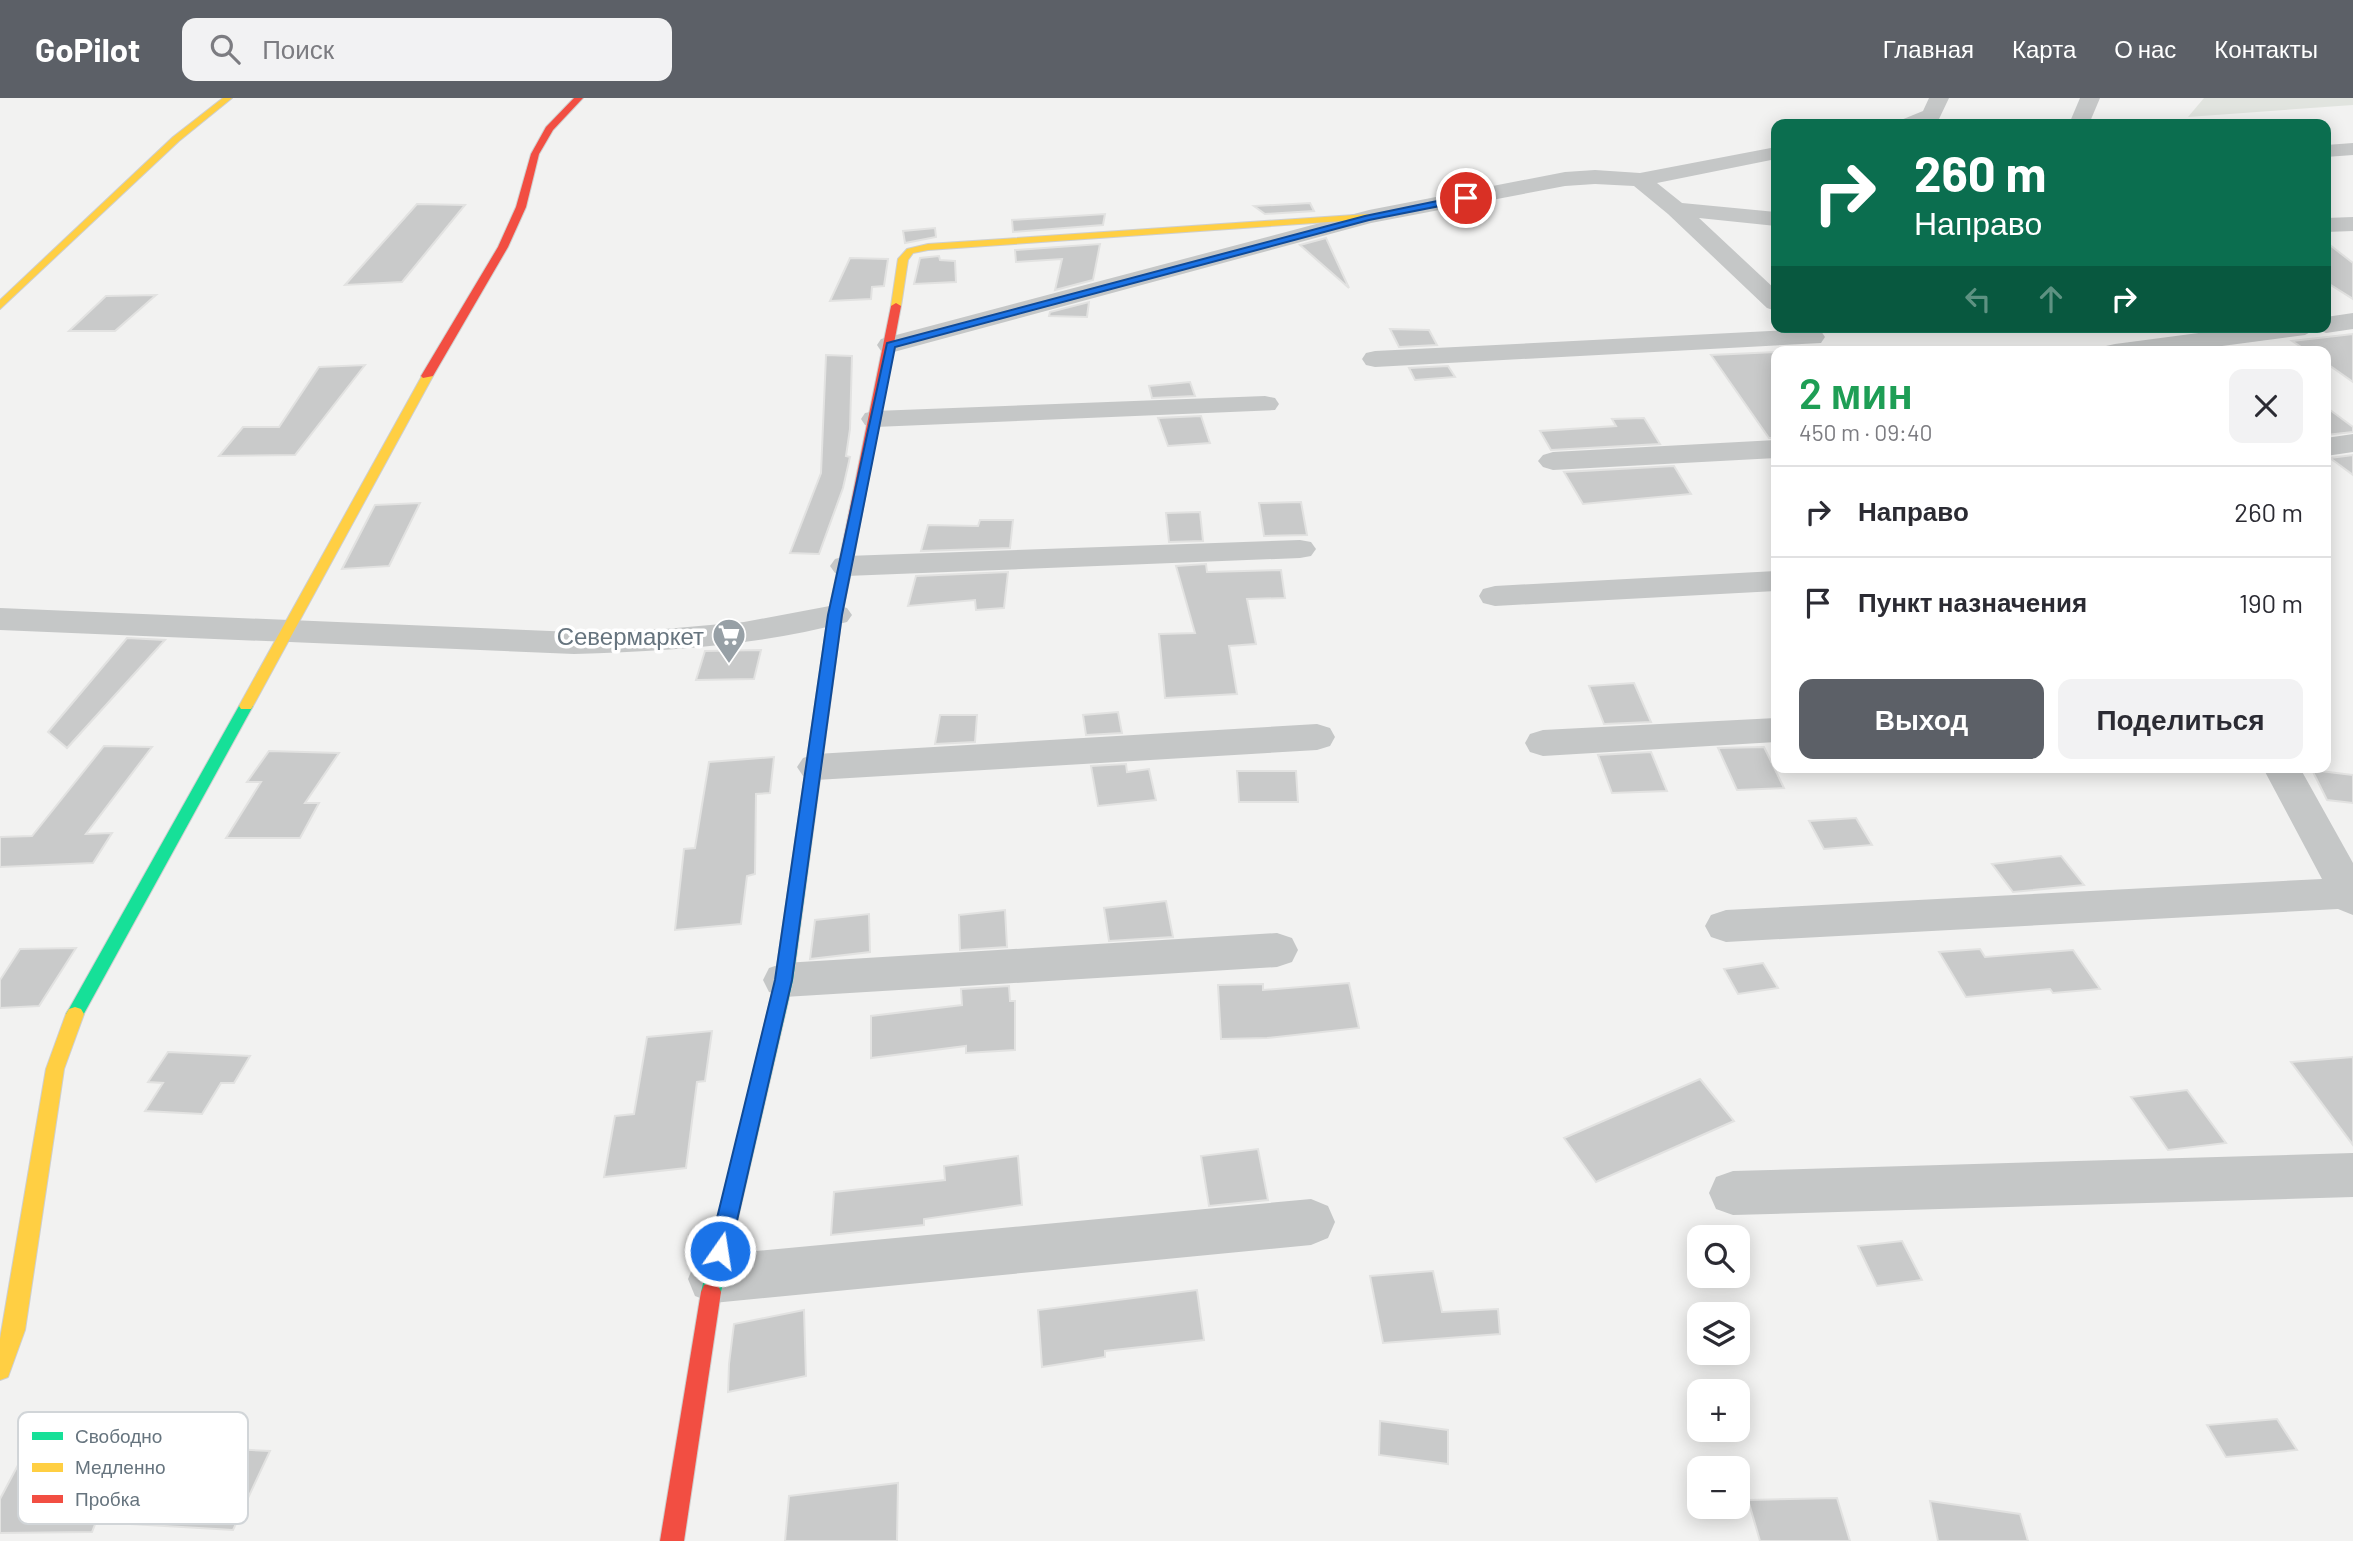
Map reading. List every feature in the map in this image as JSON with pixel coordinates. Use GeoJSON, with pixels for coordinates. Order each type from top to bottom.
{"type":"FeatureCollection","features":[{"type":"Feature","properties":{"kind":"street"},"geometry":{"type":"LineString","coordinates":[[0,306],[176,139],[228,98]]}},
{"type":"Feature","properties":{"kind":"street"},"geometry":{"type":"LineString","coordinates":[[0,1368],[14,1330],[55,1069],[78,1006],[288,632],[400,423],[503,247],[521,207],[535,154],[544,138],[579,98]]}},
{"type":"Feature","properties":{"kind":"street"},"geometry":{"type":"LineString","coordinates":[[1921,119],[1932,115],[1939,98]]}},
{"type":"Feature","properties":{"kind":"street"},"geometry":{"type":"LineString","coordinates":[[2081,119],[2090,98]]}},
{"type":"Feature","properties":{"kind":"street"},"geometry":{"type":"LineString","coordinates":[[2331,151],[2353,149]]}},
{"type":"Feature","properties":{"kind":"street"},"geometry":{"type":"LineString","coordinates":[[890,345],[1368,218],[1565,179],[1595,177],[1640,180],[1771,154]]}},
{"type":"Feature","properties":{"kind":"street"},"geometry":{"type":"LineString","coordinates":[[1640,180],[1676,209],[1771,298]]}},
{"type":"Feature","properties":{"kind":"street"},"geometry":{"type":"LineString","coordinates":[[1676,209],[1771,218]]}},
{"type":"Feature","properties":{"kind":"street"},"geometry":{"type":"LineString","coordinates":[[672,1541],[713,1279],[784,980],[835,615],[890,345],[903,259],[911,251],[928,247],[1368,218]]}},
{"type":"Feature","properties":{"kind":"street"},"geometry":{"type":"LineString","coordinates":[[2331,225],[2353,224]]}},
{"type":"Feature","properties":{"kind":"street"},"geometry":{"type":"LineString","coordinates":[[2331,324],[2353,321]]}},
{"type":"Feature","properties":{"kind":"street"},"geometry":{"type":"LineString","coordinates":[[2161,346],[2259,333]]}},
{"type":"Feature","properties":{"kind":"street"},"geometry":{"type":"LineString","coordinates":[[1375,359],[1815,339]]}},
{"type":"Feature","properties":{"kind":"street"},"geometry":{"type":"LineString","coordinates":[[875,419],[1265,404]]}},
{"type":"Feature","properties":{"kind":"street"},"geometry":{"type":"LineString","coordinates":[[2331,446],[2353,443]]}},
{"type":"Feature","properties":{"kind":"street"},"geometry":{"type":"LineString","coordinates":[[1553,461],[1771,449]]}},
{"type":"Feature","properties":{"kind":"street"},"geometry":{"type":"LineString","coordinates":[[846,566],[1300,549]]}},
{"type":"Feature","properties":{"kind":"street"},"geometry":{"type":"LineString","coordinates":[[1495,596],[1771,581]]}},
{"type":"Feature","properties":{"kind":"street"},"geometry":{"type":"LineString","coordinates":[[0,619],[574,643],[665,640],[744,633],[835,615]]}},
{"type":"Feature","properties":{"kind":"street"},"geometry":{"type":"LineString","coordinates":[[1543,743],[1771,730]]}},
{"type":"Feature","properties":{"kind":"street"},"geometry":{"type":"LineString","coordinates":[[816,766],[1317,737]]}},
{"type":"Feature","properties":{"kind":"street"},"geometry":{"type":"LineString","coordinates":[[1726,926],[2352,896],[2284,773]]}},
{"type":"Feature","properties":{"kind":"street"},"geometry":{"type":"LineString","coordinates":[[784,980],[1277,950]]}},
{"type":"Feature","properties":{"kind":"street"},"geometry":{"type":"LineString","coordinates":[[1733,1194],[2353,1175]]}},
{"type":"Feature","properties":{"kind":"street"},"geometry":{"type":"LineString","coordinates":[[713,1279],[1311,1222]]}},
{"type":"Feature","properties":{"kind":"shaded area"},"geometry":{"type":"Polygon","coordinates":[[[2204,98],[2353,98],[2353,105],[2188,117],[2204,98]]]}},
{"type":"Feature","properties":{"kind":"building"},"geometry":{"type":"Polygon","coordinates":[[[1310,203],[1314,211],[1265,214],[1254,206],[1310,203]]]}},
{"type":"Feature","properties":{"kind":"building"},"geometry":{"type":"Polygon","coordinates":[[[417,204],[465,205],[402,282],[345,285],[417,204]]]}},
{"type":"Feature","properties":{"kind":"building"},"geometry":{"type":"Polygon","coordinates":[[[1105,214],[1103,225],[1013,232],[1012,220],[1105,214]]]}},
{"type":"Feature","properties":{"kind":"building"},"geometry":{"type":"Polygon","coordinates":[[[935,228],[936,237],[905,243],[903,231],[935,228]]]}},
{"type":"Feature","properties":{"kind":"building"},"geometry":{"type":"Polygon","coordinates":[[[1326,238],[1349,288],[1300,245],[1326,238]]]}},
{"type":"Feature","properties":{"kind":"building"},"geometry":{"type":"Polygon","coordinates":[[[1100,244],[1093,280],[1055,290],[1062,259],[1016,262],[1015,250],[1100,244]]]}},
{"type":"Feature","properties":{"kind":"building"},"geometry":{"type":"Polygon","coordinates":[[[2331,246],[2353,263],[2353,299],[2331,285],[2331,246]]]}},
{"type":"Feature","properties":{"kind":"building"},"geometry":{"type":"Polygon","coordinates":[[[939,256],[940,260],[955,261],[956,282],[914,284],[920,258],[939,256]]]}},
{"type":"Feature","properties":{"kind":"building"},"geometry":{"type":"Polygon","coordinates":[[[850,258],[888,259],[884,286],[872,287],[871,299],[830,301],[850,258]]]}},
{"type":"Feature","properties":{"kind":"building"},"geometry":{"type":"Polygon","coordinates":[[[156,295],[115,331],[69,331],[106,296],[156,295]]]}},
{"type":"Feature","properties":{"kind":"building"},"geometry":{"type":"Polygon","coordinates":[[[1089,302],[1087,317],[1049,316],[1050,312],[1089,302]]]}},
{"type":"Feature","properties":{"kind":"building"},"geometry":{"type":"Polygon","coordinates":[[[1390,329],[1429,330],[1437,345],[1399,347],[1390,329]]]}},
{"type":"Feature","properties":{"kind":"building"},"geometry":{"type":"Polygon","coordinates":[[[2353,334],[2353,382],[2331,367],[2331,346],[2300,346],[2292,341],[2353,334]]]}},
{"type":"Feature","properties":{"kind":"building"},"geometry":{"type":"Polygon","coordinates":[[[1771,352],[1771,438],[1769,438],[1711,355],[1771,352]]]}},
{"type":"Feature","properties":{"kind":"building"},"geometry":{"type":"Polygon","coordinates":[[[826,355],[852,356],[850,429],[846,456],[850,457],[843,488],[819,554],[790,553],[821,473],[826,355]]]}},
{"type":"Feature","properties":{"kind":"building"},"geometry":{"type":"Polygon","coordinates":[[[365,365],[295,455],[219,456],[243,427],[279,427],[319,367],[365,365]]]}},
{"type":"Feature","properties":{"kind":"building"},"geometry":{"type":"Polygon","coordinates":[[[1448,366],[1455,377],[1415,380],[1409,368],[1448,366]]]}},
{"type":"Feature","properties":{"kind":"building"},"geometry":{"type":"Polygon","coordinates":[[[1190,382],[1195,396],[1152,398],[1149,386],[1190,382]]]}},
{"type":"Feature","properties":{"kind":"building"},"geometry":{"type":"Polygon","coordinates":[[[2331,411],[2353,427],[2353,432],[2331,434],[2331,411]]]}},
{"type":"Feature","properties":{"kind":"building"},"geometry":{"type":"Polygon","coordinates":[[[1201,416],[1210,443],[1168,446],[1158,418],[1201,416]]]}},
{"type":"Feature","properties":{"kind":"building"},"geometry":{"type":"Polygon","coordinates":[[[1644,418],[1660,444],[1551,450],[1540,431],[1616,426],[1612,419],[1644,418]]]}},
{"type":"Feature","properties":{"kind":"building"},"geometry":{"type":"Polygon","coordinates":[[[2353,455],[2353,475],[2331,459],[2353,455]]]}},
{"type":"Feature","properties":{"kind":"building"},"geometry":{"type":"Polygon","coordinates":[[[1674,466],[1691,494],[1583,504],[1564,472],[1674,466]]]}},
{"type":"Feature","properties":{"kind":"building"},"geometry":{"type":"Polygon","coordinates":[[[1301,502],[1307,535],[1264,536],[1259,503],[1301,502]]]}},
{"type":"Feature","properties":{"kind":"building"},"geometry":{"type":"Polygon","coordinates":[[[420,503],[389,566],[342,569],[375,505],[420,503]]]}},
{"type":"Feature","properties":{"kind":"building"},"geometry":{"type":"Polygon","coordinates":[[[1200,512],[1203,541],[1169,542],[1166,513],[1200,512]]]}},
{"type":"Feature","properties":{"kind":"building"},"geometry":{"type":"Polygon","coordinates":[[[980,520],[1013,520],[1010,548],[921,551],[928,525],[978,526],[980,520]]]}},
{"type":"Feature","properties":{"kind":"building"},"geometry":{"type":"Polygon","coordinates":[[[1206,564],[1207,572],[1281,570],[1285,598],[1247,599],[1256,644],[1229,646],[1237,694],[1165,698],[1159,634],[1195,633],[1176,566],[1206,564]]]}},
{"type":"Feature","properties":{"kind":"building"},"geometry":{"type":"Polygon","coordinates":[[[1008,572],[1004,608],[976,610],[975,600],[908,606],[916,576],[1008,572]]]}},
{"type":"Feature","properties":{"kind":"building"},"geometry":{"type":"Polygon","coordinates":[[[127,638],[165,640],[67,748],[48,732],[127,638]]]}},
{"type":"Feature","properties":{"kind":"building","name":"Севермаркет"},"geometry":{"type":"Polygon","coordinates":[[[761,650],[754,679],[696,680],[705,651],[761,650]]]}},
{"type":"Feature","properties":{"kind":"building"},"geometry":{"type":"Polygon","coordinates":[[[1634,683],[1651,722],[1604,724],[1589,686],[1634,683]]]}},
{"type":"Feature","properties":{"kind":"building"},"geometry":{"type":"Polygon","coordinates":[[[1118,712],[1122,733],[1086,735],[1083,715],[1118,712]]]}},
{"type":"Feature","properties":{"kind":"building"},"geometry":{"type":"Polygon","coordinates":[[[940,715],[977,715],[975,742],[935,744],[940,715]]]}},
{"type":"Feature","properties":{"kind":"building"},"geometry":{"type":"Polygon","coordinates":[[[104,746],[152,747],[86,834],[112,833],[93,863],[0,867],[0,837],[32,836],[104,746]]]}},
{"type":"Feature","properties":{"kind":"building"},"geometry":{"type":"Polygon","coordinates":[[[1764,747],[1771,761],[1771,773],[1777,773],[1784,788],[1737,790],[1718,748],[1764,747]]]}},
{"type":"Feature","properties":{"kind":"building"},"geometry":{"type":"Polygon","coordinates":[[[269,751],[339,753],[305,803],[319,803],[300,838],[226,838],[261,782],[247,782],[269,751]]]}},
{"type":"Feature","properties":{"kind":"building"},"geometry":{"type":"Polygon","coordinates":[[[1651,752],[1667,791],[1612,793],[1598,755],[1651,752]]]}},
{"type":"Feature","properties":{"kind":"building"},"geometry":{"type":"Polygon","coordinates":[[[774,757],[770,793],[756,794],[755,874],[747,876],[741,924],[675,930],[684,849],[695,848],[709,762],[774,757]]]}},
{"type":"Feature","properties":{"kind":"building"},"geometry":{"type":"Polygon","coordinates":[[[1126,764],[1127,772],[1149,769],[1156,800],[1098,806],[1091,766],[1126,764]]]}},
{"type":"Feature","properties":{"kind":"building"},"geometry":{"type":"Polygon","coordinates":[[[1237,771],[1296,771],[1298,802],[1239,802],[1237,771]]]}},
{"type":"Feature","properties":{"kind":"building"},"geometry":{"type":"Polygon","coordinates":[[[2314,773],[2353,775],[2353,803],[2327,800],[2314,773]]]}},
{"type":"Feature","properties":{"kind":"building"},"geometry":{"type":"Polygon","coordinates":[[[1856,818],[1872,845],[1824,849],[1809,821],[1856,818]]]}},
{"type":"Feature","properties":{"kind":"building"},"geometry":{"type":"Polygon","coordinates":[[[2061,856],[2084,885],[2013,892],[1992,864],[2061,856]]]}},
{"type":"Feature","properties":{"kind":"building"},"geometry":{"type":"Polygon","coordinates":[[[1166,901],[1173,937],[1109,941],[1104,908],[1166,901]]]}},
{"type":"Feature","properties":{"kind":"building"},"geometry":{"type":"Polygon","coordinates":[[[1005,910],[1007,947],[960,950],[959,915],[1005,910]]]}},
{"type":"Feature","properties":{"kind":"building"},"geometry":{"type":"Polygon","coordinates":[[[869,914],[870,952],[810,959],[815,920],[869,914]]]}},
{"type":"Feature","properties":{"kind":"building"},"geometry":{"type":"Polygon","coordinates":[[[76,948],[39,1006],[0,1008],[0,980],[20,949],[76,948]]]}},
{"type":"Feature","properties":{"kind":"building"},"geometry":{"type":"Polygon","coordinates":[[[1980,949],[1985,957],[2073,950],[2100,989],[2053,993],[2050,989],[1966,997],[1939,952],[1980,949]]]}},
{"type":"Feature","properties":{"kind":"building"},"geometry":{"type":"Polygon","coordinates":[[[1763,963],[1778,988],[1738,994],[1724,969],[1763,963]]]}},
{"type":"Feature","properties":{"kind":"building"},"geometry":{"type":"Polygon","coordinates":[[[1349,983],[1359,1028],[1267,1038],[1221,1039],[1218,985],[1263,984],[1263,990],[1349,983]]]}},
{"type":"Feature","properties":{"kind":"building"},"geometry":{"type":"Polygon","coordinates":[[[1009,986],[1010,1001],[1015,1001],[1015,1050],[966,1053],[966,1046],[871,1058],[871,1016],[962,1005],[961,989],[1009,986]]]}},
{"type":"Feature","properties":{"kind":"building"},"geometry":{"type":"Polygon","coordinates":[[[712,1031],[705,1081],[697,1082],[686,1168],[604,1177],[615,1116],[634,1114],[647,1037],[712,1031]]]}},
{"type":"Feature","properties":{"kind":"building"},"geometry":{"type":"Polygon","coordinates":[[[168,1052],[250,1056],[234,1083],[221,1083],[202,1114],[145,1111],[163,1083],[148,1082],[168,1052]]]}},
{"type":"Feature","properties":{"kind":"building"},"geometry":{"type":"Polygon","coordinates":[[[2353,1057],[2353,1145],[2291,1062],[2353,1057]]]}},
{"type":"Feature","properties":{"kind":"building"},"geometry":{"type":"Polygon","coordinates":[[[1700,1079],[1734,1121],[1596,1182],[1564,1138],[1700,1079]]]}},
{"type":"Feature","properties":{"kind":"building"},"geometry":{"type":"Polygon","coordinates":[[[2187,1090],[2226,1143],[2168,1150],[2131,1097],[2187,1090]]]}},
{"type":"Feature","properties":{"kind":"building"},"geometry":{"type":"Polygon","coordinates":[[[1258,1149],[1268,1200],[1209,1206],[1201,1156],[1258,1149]]]}},
{"type":"Feature","properties":{"kind":"building"},"geometry":{"type":"Polygon","coordinates":[[[1018,1156],[1022,1205],[924,1219],[924,1225],[831,1235],[834,1192],[945,1180],[944,1166],[1018,1156]]]}},
{"type":"Feature","properties":{"kind":"building"},"geometry":{"type":"Polygon","coordinates":[[[1902,1241],[1922,1280],[1877,1286],[1858,1246],[1902,1241]]]}},
{"type":"Feature","properties":{"kind":"building"},"geometry":{"type":"Polygon","coordinates":[[[1433,1271],[1442,1312],[1498,1309],[1500,1334],[1383,1343],[1370,1276],[1433,1271]]]}},
{"type":"Feature","properties":{"kind":"building"},"geometry":{"type":"Polygon","coordinates":[[[1197,1290],[1204,1340],[1105,1351],[1105,1357],[1042,1367],[1038,1310],[1197,1290]]]}},
{"type":"Feature","properties":{"kind":"building"},"geometry":{"type":"Polygon","coordinates":[[[804,1310],[806,1376],[728,1392],[734,1324],[804,1310]]]}},
{"type":"Feature","properties":{"kind":"building"},"geometry":{"type":"Polygon","coordinates":[[[2277,1419],[2297,1450],[2226,1457],[2207,1425],[2277,1419]]]}},
{"type":"Feature","properties":{"kind":"building"},"geometry":{"type":"Polygon","coordinates":[[[1380,1421],[1448,1430],[1448,1464],[1379,1455],[1380,1421]]]}},
{"type":"Feature","properties":{"kind":"building"},"geometry":{"type":"Polygon","coordinates":[[[248,1450],[270,1451],[248,1498],[248,1450]]]}},
{"type":"Feature","properties":{"kind":"building"},"geometry":{"type":"Polygon","coordinates":[[[18,1465],[18,1524],[95,1524],[92,1532],[0,1533],[0,1499],[18,1465]]]}},
{"type":"Feature","properties":{"kind":"building"},"geometry":{"type":"Polygon","coordinates":[[[898,1483],[897,1541],[785,1541],[789,1496],[898,1483]]]}},
{"type":"Feature","properties":{"kind":"building"},"geometry":{"type":"Polygon","coordinates":[[[1837,1498],[1850,1541],[1760,1541],[1750,1500],[1837,1498]]]}},
{"type":"Feature","properties":{"kind":"building"},"geometry":{"type":"Polygon","coordinates":[[[1930,1501],[2020,1514],[2028,1541],[1938,1541],[1930,1501]]]}},
{"type":"Feature","properties":{"kind":"building"},"geometry":{"type":"Polygon","coordinates":[[[130,1524],[236,1524],[233,1530],[130,1524]]]}},
{"type":"Feature","properties":{"kind":"traffic: fast"},"geometry":{"type":"LineString","coordinates":[[711,1292],[784,980],[835,615],[844,572]]}},
{"type":"Feature","properties":{"kind":"traffic: fast"},"geometry":{"type":"LineString","coordinates":[[75,1014],[246,706]]}},
{"type":"Feature","properties":{"kind":"traffic: slow"},"geometry":{"type":"LineString","coordinates":[[0,306],[176,139],[228,98]]}},
{"type":"Feature","properties":{"kind":"traffic: slow"},"geometry":{"type":"LineString","coordinates":[[896,306],[903,259],[910,251],[928,247],[1369,217]]}},
{"type":"Feature","properties":{"kind":"traffic: slow"},"geometry":{"type":"LineString","coordinates":[[246,706],[427,376]]}},
{"type":"Feature","properties":{"kind":"traffic: slow"},"geometry":{"type":"LineString","coordinates":[[0,1369],[14,1330],[55,1069],[75,1014]]}},
{"type":"Feature","properties":{"kind":"traffic: jam"},"geometry":{"type":"LineString","coordinates":[[427,376],[503,247],[521,207],[535,154],[549,129],[579,98]]}},
{"type":"Feature","properties":{"kind":"traffic: jam"},"geometry":{"type":"LineString","coordinates":[[844,572],[896,306]]}},
{"type":"Feature","properties":{"kind":"traffic: jam"},"geometry":{"type":"LineString","coordinates":[[672,1541],[711,1292]]}},
{"type":"Feature","properties":{"kind":"place","name":"Севермаркет"},"geometry":{"type":"Point","coordinates":[729,665]}},
{"type":"Feature","properties":{"kind":"route"},"geometry":{"type":"LineString","coordinates":[[720,1251],[784,980],[835,615],[890,345],[1368,218],[1466,198]]}}]}
